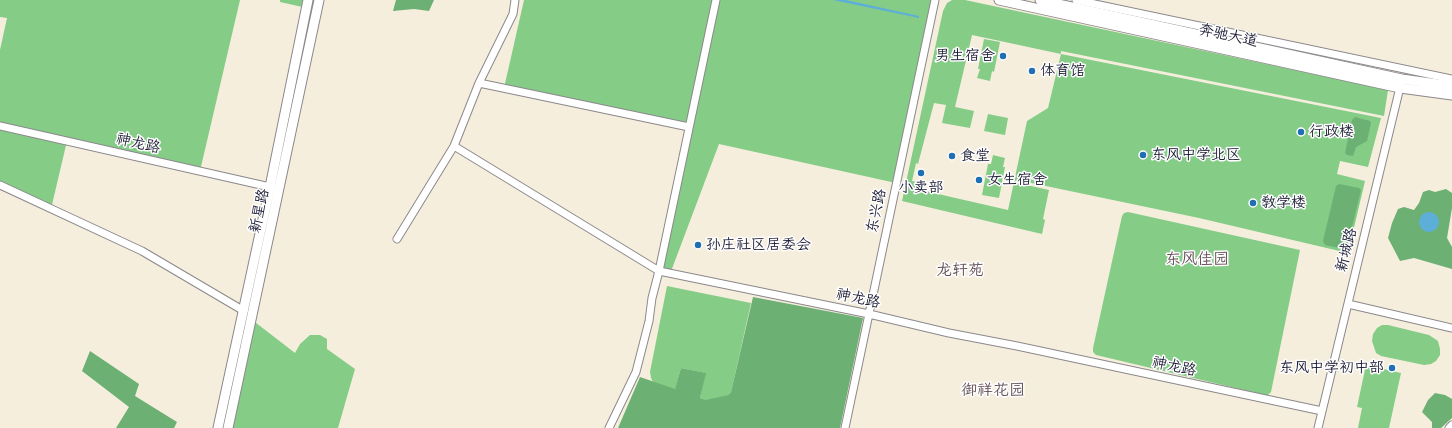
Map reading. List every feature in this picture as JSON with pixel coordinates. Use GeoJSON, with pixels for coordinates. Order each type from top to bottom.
{"type":"FeatureCollection","features":[{"type":"Feature","properties":{"kind":"main road","name":"新星路"},"geometry":{"type":"LineString","coordinates":[[218,428],[244,311],[308,0]]}},
{"type":"Feature","properties":{"kind":"main road","name":"新星路"},"geometry":{"type":"LineString","coordinates":[[228,428],[319,0]]}},
{"type":"Feature","properties":{"kind":"main road","name":"奔驰大道"},"geometry":{"type":"LineString","coordinates":[[999,0],[1401,83],[1452,95]]}},
{"type":"Feature","properties":{"kind":"main road","name":"奔驰大道"},"geometry":{"type":"LineString","coordinates":[[1040,0],[1375,68],[1401,83],[1452,86]]}},
{"type":"Feature","properties":{"kind":"street"},"geometry":{"type":"LineString","coordinates":[[397,239],[454,146],[479,83],[512,14],[515,0]]}},
{"type":"Feature","properties":{"kind":"street"},"geometry":{"type":"LineString","coordinates":[[610,428],[636,372],[649,321],[652,298],[690,127],[716,0]]}},
{"type":"Feature","properties":{"kind":"street","name":"东兴路"},"geometry":{"type":"LineString","coordinates":[[845,428],[935,0]]}},
{"type":"Feature","properties":{"kind":"street"},"geometry":{"type":"LineString","coordinates":[[1076,0],[1333,59]]}},
{"type":"Feature","properties":{"kind":"street"},"geometry":{"type":"LineString","coordinates":[[1375,68],[1452,79]]}},
{"type":"Feature","properties":{"kind":"street"},"geometry":{"type":"LineString","coordinates":[[479,83],[690,127]]}},
{"type":"Feature","properties":{"kind":"street","name":"新城路"},"geometry":{"type":"LineString","coordinates":[[1318,428],[1401,83]]}},
{"type":"Feature","properties":{"kind":"street","name":"神龙路"},"geometry":{"type":"LineString","coordinates":[[0,126],[270,187]]}},
{"type":"Feature","properties":{"kind":"street","name":"神龙路"},"geometry":{"type":"LineString","coordinates":[[454,146],[659,271],[869,314],[949,333],[1017,346],[1322,412]]}},
{"type":"Feature","properties":{"kind":"street"},"geometry":{"type":"LineString","coordinates":[[0,185],[142,251],[244,311]]}},
{"type":"Feature","properties":{"kind":"street"},"geometry":{"type":"LineString","coordinates":[[1348,304],[1452,328]]}},
{"type":"Feature","properties":{"kind":"street"},"geometry":{"type":"LineString","coordinates":[[1449,428],[1452,425]]}},
{"type":"Feature","properties":{"kind":"green space"},"geometry":{"type":"Polygon","coordinates":[[[0,0],[240,0],[200,171],[67,141],[51,209],[0,185],[0,50],[7,18],[0,17],[0,0]]]}},
{"type":"Feature","properties":{"kind":"green space"},"geometry":{"type":"Polygon","coordinates":[[[280,0],[308,0],[307,8],[280,2],[280,0]]]}},
{"type":"Feature","properties":{"kind":"green space"},"geometry":{"type":"Polygon","coordinates":[[[396,0],[434,0],[429,11],[414,9],[393,11],[396,0]]]}},
{"type":"Feature","properties":{"kind":"green space"},"geometry":{"type":"Polygon","coordinates":[[[524,0],[935,0],[896,183],[719,144],[670,274],[659,271],[689,127],[504,88],[524,0]]]}},
{"type":"Feature","properties":{"kind":"green space","name":"东风中学北区"},"geometry":{"type":"Polygon","coordinates":[[[952,0],[965,0],[1388,90],[1384,116],[1061,51],[1061,54],[1381,118],[1368,167],[1340,161],[1337,174],[1365,181],[1348,253],[1199,218],[1022,181],[1022,184],[1049,190],[1043,219],[1045,220],[1042,234],[902,201],[943,11],[947,3],[952,0]],[[972,35],[955,107],[974,111],[970,128],[942,123],[946,105],[934,103],[912,181],[926,184],[925,191],[1008,210],[1027,121],[1048,108],[1061,54],[972,35]]]}},
{"type":"Feature","properties":{"kind":"green space"},"geometry":{"type":"Polygon","coordinates":[[[984,39],[1000,42],[994,72],[992,71],[990,81],[977,78],[980,69],[978,69],[984,39]]]}},
{"type":"Feature","properties":{"kind":"green space"},"geometry":{"type":"Polygon","coordinates":[[[988,114],[1008,118],[1005,135],[984,131],[988,114]]]}},
{"type":"Feature","properties":{"kind":"green space"},"geometry":{"type":"Polygon","coordinates":[[[1355,117],[1370,121],[1371,123],[1367,141],[1356,147],[1353,156],[1345,153],[1352,120],[1355,117]]]}},
{"type":"Feature","properties":{"kind":"green space"},"geometry":{"type":"Polygon","coordinates":[[[993,155],[1005,158],[1003,167],[1005,167],[999,198],[982,195],[988,164],[991,164],[993,155]]]}},
{"type":"Feature","properties":{"kind":"green space"},"geometry":{"type":"Polygon","coordinates":[[[1339,184],[1359,188],[1361,190],[1347,248],[1344,249],[1325,245],[1323,241],[1336,186],[1339,184]]]}},
{"type":"Feature","properties":{"kind":"green space"},"geometry":{"type":"Polygon","coordinates":[[[1446,189],[1452,193],[1452,208],[1447,238],[1452,247],[1452,269],[1414,258],[1400,261],[1388,238],[1398,209],[1404,207],[1414,210],[1419,203],[1423,192],[1429,190],[1435,192],[1446,189]]]}},
{"type":"Feature","properties":{"kind":"green space"},"geometry":{"type":"Polygon","coordinates":[[[1128,212],[1300,250],[1271,392],[1268,395],[1096,355],[1093,352],[1122,216],[1124,213],[1128,212]]]}},
{"type":"Feature","properties":{"kind":"green space"},"geometry":{"type":"Polygon","coordinates":[[[667,286],[751,303],[731,392],[728,395],[708,401],[700,398],[705,373],[681,368],[675,390],[653,382],[650,372],[667,286]]]}},
{"type":"Feature","properties":{"kind":"green space"},"geometry":{"type":"Polygon","coordinates":[[[753,297],[863,318],[840,428],[618,428],[640,377],[675,389],[681,368],[706,373],[700,398],[706,400],[728,395],[731,392],[753,297]]]}},
{"type":"Feature","properties":{"kind":"green space"},"geometry":{"type":"Polygon","coordinates":[[[251,319],[295,353],[300,344],[310,335],[320,335],[327,339],[327,349],[355,369],[338,428],[228,428],[251,319]]]}},
{"type":"Feature","properties":{"kind":"green space"},"geometry":{"type":"Polygon","coordinates":[[[1382,325],[1388,325],[1429,335],[1438,341],[1440,355],[1436,361],[1431,364],[1424,365],[1381,356],[1376,353],[1372,341],[1373,334],[1377,328],[1382,325]]]}},
{"type":"Feature","properties":{"kind":"green space"},"geometry":{"type":"Polygon","coordinates":[[[90,351],[139,384],[135,396],[177,422],[174,428],[116,428],[129,407],[82,371],[90,351]]]}},
{"type":"Feature","properties":{"kind":"green space"},"geometry":{"type":"Polygon","coordinates":[[[1366,365],[1401,373],[1389,428],[1358,428],[1362,408],[1357,407],[1366,365]]]}},
{"type":"Feature","properties":{"kind":"green space"},"geometry":{"type":"Polygon","coordinates":[[[1435,393],[1445,395],[1452,399],[1452,418],[1441,428],[1432,428],[1432,422],[1422,412],[1428,400],[1435,393]]]}},
{"type":"Feature","properties":{"kind":"water"},"geometry":{"type":"Polygon","coordinates":[[[833,0],[846,0],[919,16],[919,18],[833,0]]]}},
{"type":"Feature","properties":{"kind":"water"},"geometry":{"type":"Polygon","coordinates":[[[1429,212],[1436,215],[1439,222],[1436,229],[1429,232],[1422,229],[1419,222],[1422,215],[1429,212]]]}},
{"type":"Feature","properties":{"kind":"place","name":"男生宿舍"},"geometry":{"type":"Point","coordinates":[1003,56]}},
{"type":"Feature","properties":{"kind":"place","name":"体育馆"},"geometry":{"type":"Point","coordinates":[1032,71]}},
{"type":"Feature","properties":{"kind":"place","name":"行政楼"},"geometry":{"type":"Point","coordinates":[1301,132]}},
{"type":"Feature","properties":{"kind":"place","name":"东风中学北区"},"geometry":{"type":"Point","coordinates":[1143,155]}},
{"type":"Feature","properties":{"kind":"place","name":"食堂"},"geometry":{"type":"Point","coordinates":[952,156]}},
{"type":"Feature","properties":{"kind":"place","name":"小卖部"},"geometry":{"type":"Point","coordinates":[921,173]}},
{"type":"Feature","properties":{"kind":"place","name":"女生宿舍"},"geometry":{"type":"Point","coordinates":[979,180]}},
{"type":"Feature","properties":{"kind":"place","name":"教学楼"},"geometry":{"type":"Point","coordinates":[1253,203]}},
{"type":"Feature","properties":{"kind":"place","name":"孙庄社区居委会"},"geometry":{"type":"Point","coordinates":[698,245]}},
{"type":"Feature","properties":{"kind":"place","name":"东风中学初中部"},"geometry":{"type":"Point","coordinates":[1392,368]}},
{"type":"Feature","properties":{"kind":"district","name":"东风佳园"},"geometry":{"type":"Point","coordinates":[1197,260]}},
{"type":"Feature","properties":{"kind":"district","name":"龙轩苑"},"geometry":{"type":"Point","coordinates":[960,271]}},
{"type":"Feature","properties":{"kind":"district","name":"御祥花园"},"geometry":{"type":"Point","coordinates":[993,391]}}]}
